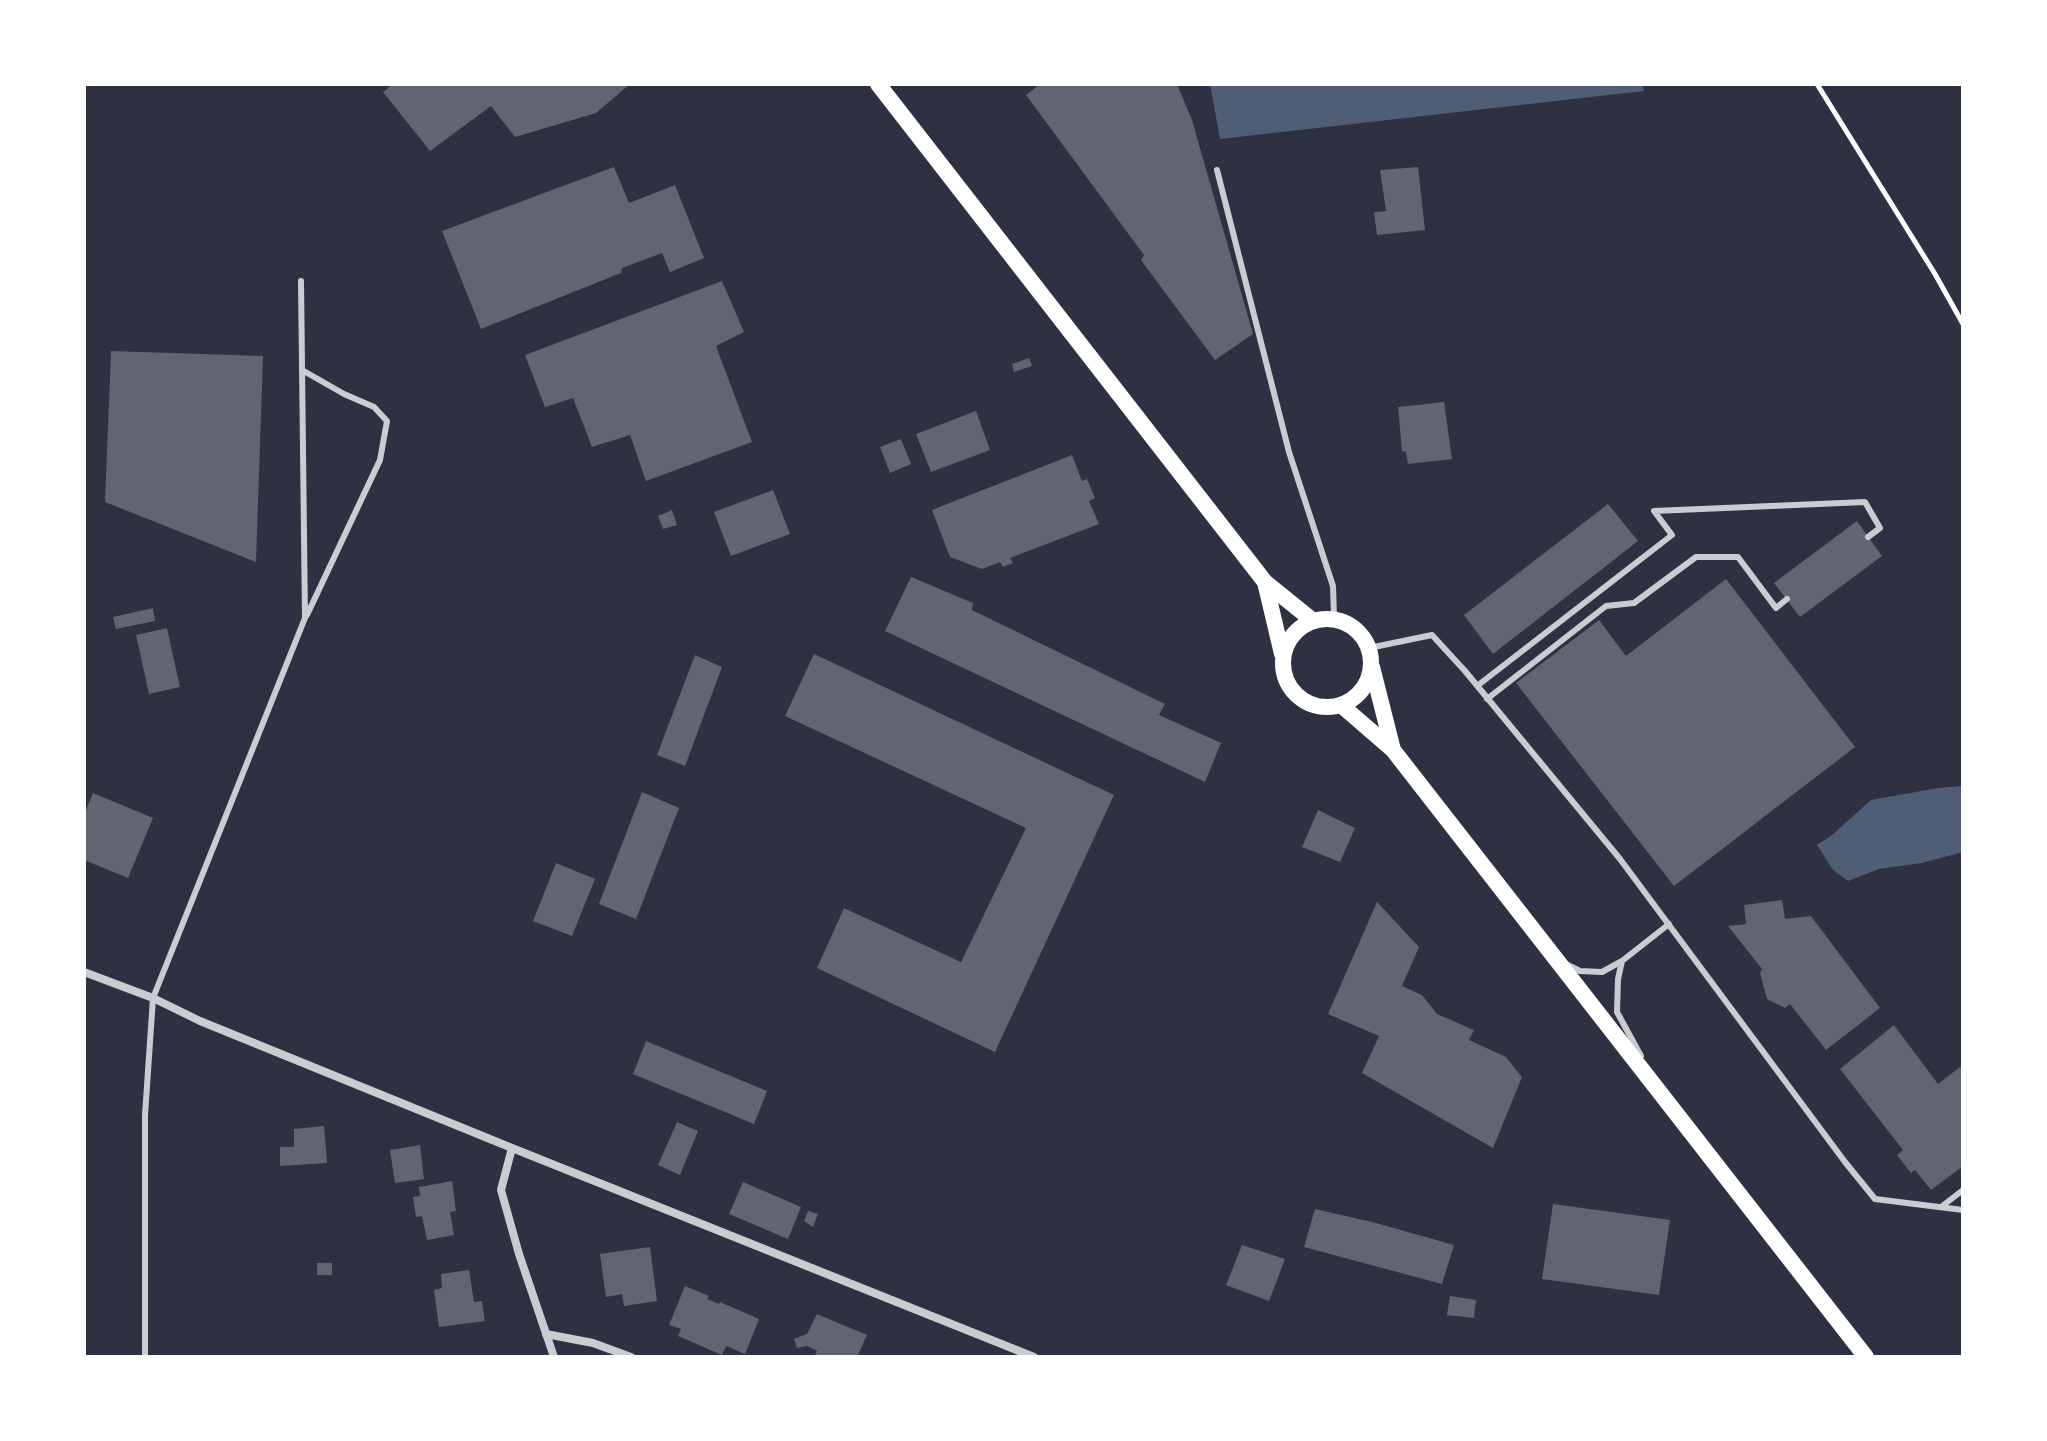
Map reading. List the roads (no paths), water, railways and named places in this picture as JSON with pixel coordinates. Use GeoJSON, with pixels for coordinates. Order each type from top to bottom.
{"type":"FeatureCollection","features":[{"type":"Feature","properties":{"kind":"main road"},"geometry":{"type":"LineString","coordinates":[[878,84],[1265,582],[1312,620]]}},
{"type":"Feature","properties":{"kind":"main road"},"geometry":{"type":"LineString","coordinates":[[1265,582],[1282,654],[1284,677],[1297,697],[1318,707],[1341,705],[1362,691],[1372,667]]}},
{"type":"Feature","properties":{"kind":"main road"},"geometry":{"type":"LineString","coordinates":[[1282,654],[1292,633],[1312,620],[1334,617],[1354,627],[1369,648],[1393,750]]}},
{"type":"Feature","properties":{"kind":"main road"},"geometry":{"type":"LineString","coordinates":[[1341,705],[1393,750],[1866,1357]]}},
{"type":"Feature","properties":{"kind":"street"},"geometry":{"type":"LineString","coordinates":[[84,972],[1034,1357]]}},
{"type":"Feature","properties":{"kind":"street"},"geometry":{"type":"LineString","coordinates":[[512,1148],[501,1190],[554,1357]]}},
{"type":"Feature","properties":{"kind":"street"},"geometry":{"type":"LineString","coordinates":[[546,1334],[593,1343],[631,1357]]}},
{"type":"Feature","properties":{"kind":"lane"},"geometry":{"type":"LineString","coordinates":[[1217,170],[1289,452],[1333,586],[1334,617]]}},
{"type":"Feature","properties":{"kind":"lane"},"geometry":{"type":"LineString","coordinates":[[301,281],[305,618]]}},
{"type":"Feature","properties":{"kind":"lane"},"geometry":{"type":"LineString","coordinates":[[145,1357],[145,1115],[153,998],[305,618],[380,460],[387,421],[374,407],[302,370]]}},
{"type":"Feature","properties":{"kind":"lane"},"geometry":{"type":"LineString","coordinates":[[1477,686],[1672,535],[1654,511],[1865,502],[1880,528],[1868,537]]}},
{"type":"Feature","properties":{"kind":"lane"},"geometry":{"type":"LineString","coordinates":[[1487,699],[1606,606],[1634,603],[1696,557],[1738,557],[1776,608],[1787,599]]}},
{"type":"Feature","properties":{"kind":"lane"},"geometry":{"type":"LineString","coordinates":[[1369,648],[1432,635],[1620,859],[1875,1199],[1963,1210]]}},
{"type":"Feature","properties":{"kind":"lane"},"geometry":{"type":"LineString","coordinates":[[1555,959],[1580,971],[1602,972],[1622,961],[1669,924]]}},
{"type":"Feature","properties":{"kind":"lane"},"geometry":{"type":"LineString","coordinates":[[1622,961],[1617,1012],[1661,1095]]}},
{"type":"Feature","properties":{"kind":"lane"},"geometry":{"type":"LineString","coordinates":[[1941,1207],[1963,1190]]}},
{"type":"Feature","properties":{"kind":"water"},"geometry":{"type":"Polygon","coordinates":[[[1210,84],[1642,84],[1644,91],[1220,139],[1210,84]]]}},
{"type":"Feature","properties":{"kind":"water"},"geometry":{"type":"Polygon","coordinates":[[[1963,786],[1963,852],[1922,863],[1879,869],[1848,881],[1833,870],[1817,845],[1871,800],[1963,786]]]}}]}
